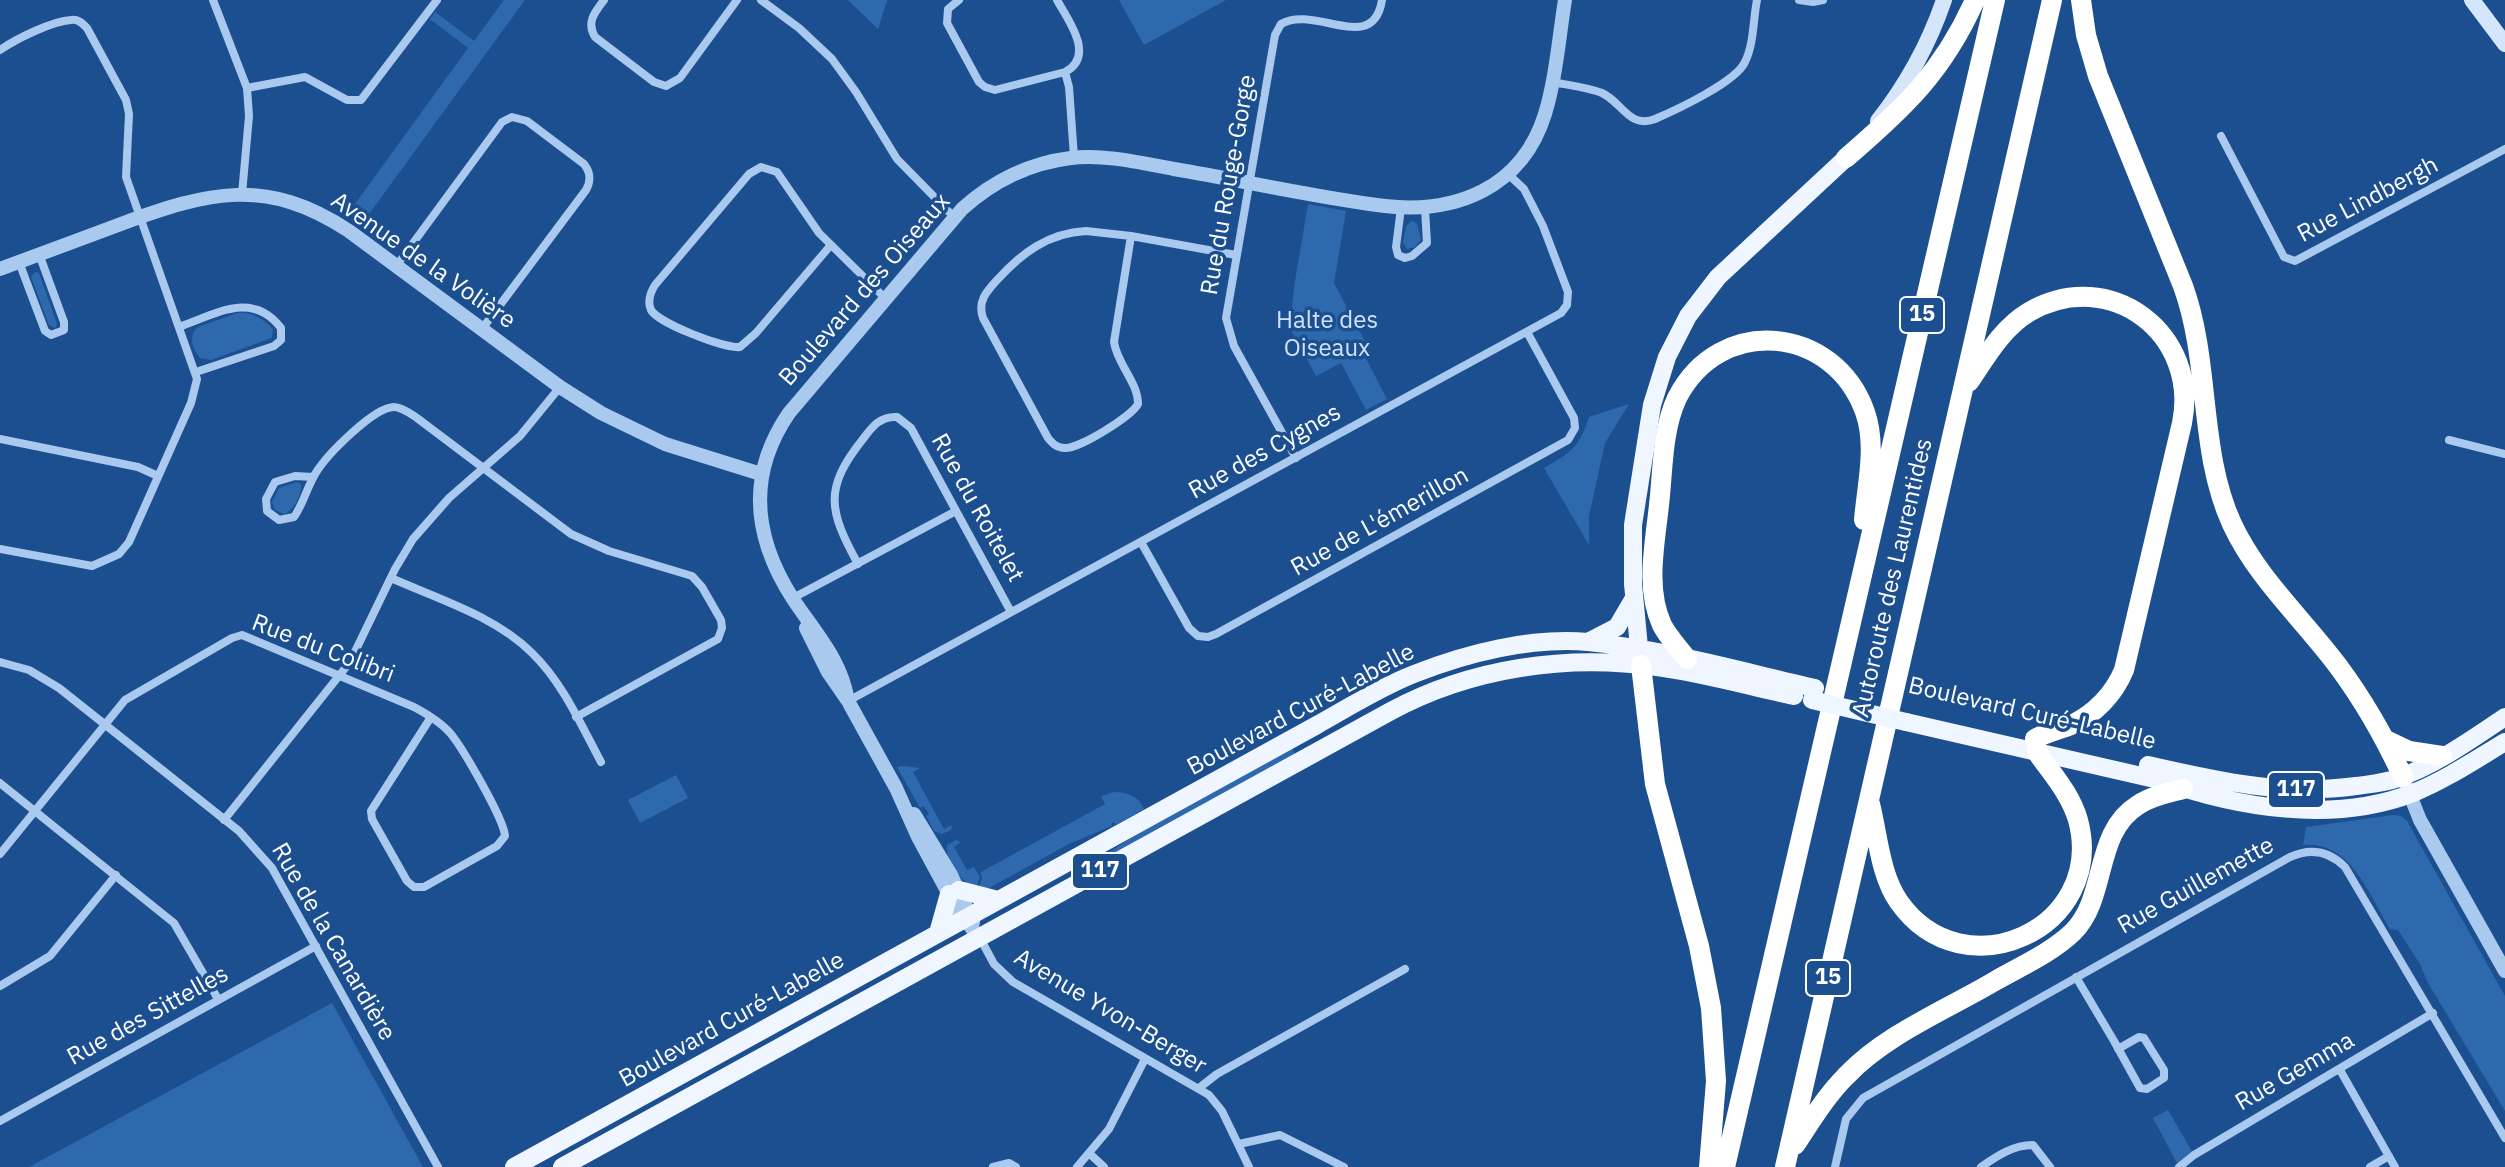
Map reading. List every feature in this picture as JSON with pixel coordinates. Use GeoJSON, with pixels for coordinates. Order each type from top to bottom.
{"type":"FeatureCollection","features":[{"type":"Feature","properties":{"kind":"highway"},"geometry":{"type":"LineString","coordinates":[[1846,158],[1906,106],[1924,85],[1954,41],[1975,0]]}},
{"type":"Feature","properties":{"kind":"highway","name":"Autoroute des Laurentides"},"geometry":{"type":"LineString","coordinates":[[1725,1167],[1995,0]]}},
{"type":"Feature","properties":{"kind":"highway","name":"Autoroute des Laurentides"},"geometry":{"type":"LineString","coordinates":[[1786,1163],[2052,0]]}},
{"type":"Feature","properties":{"kind":"highway"},"geometry":{"type":"LineString","coordinates":[[2081,0],[2086,35],[2098,76],[2194,320],[2215,471],[2226,511],[2255,562],[2338,667],[2388,741],[2406,786]]}},
{"type":"Feature","properties":{"kind":"highway"},"geometry":{"type":"LineString","coordinates":[[1869,798],[1894,895],[1911,917],[1931,932],[1953,942],[1977,947],[2007,943],[2036,930],[2058,910],[2073,887],[2080,862],[2080,832],[2072,805],[2036,746],[2091,713],[2113,691],[2124,670],[2185,402],[2179,364],[2167,342],[2147,319],[2121,304],[2080,297],[2043,305],[2017,321],[1996,342],[1962,391]]}},
{"type":"Feature","properties":{"kind":"highway"},"geometry":{"type":"LineString","coordinates":[[1687,659],[1663,625],[1653,589],[1668,425],[1678,397],[1696,372],[1713,358],[1743,344],[1781,341],[1810,349],[1838,368],[1861,401],[1872,445],[1854,610]]}},
{"type":"Feature","properties":{"kind":"highway"},"geometry":{"type":"LineString","coordinates":[[1640,657],[1657,793],[1699,946],[1711,1008],[1716,1081],[1709,1167]]}},
{"type":"Feature","properties":{"kind":"highway"},"geometry":{"type":"LineString","coordinates":[[2388,741],[2409,751],[2442,756]]}},
{"type":"Feature","properties":{"kind":"highway"},"geometry":{"type":"LineString","coordinates":[[1786,1163],[1831,1093],[1863,1060],[1908,1030],[2046,952],[2073,932],[2092,903],[2109,841],[2122,818],[2142,802],[2183,789]]}},
{"type":"Feature","properties":{"kind":"main road"},"geometry":{"type":"LineString","coordinates":[[1640,657],[1634,598],[1633,525],[1655,393],[1672,346],[1695,306],[1718,277],[1846,158],[1904,84],[1930,37],[1944,0]]}},
{"type":"Feature","properties":{"kind":"main road"},"geometry":{"type":"LineString","coordinates":[[2472,0],[2505,44]]}},
{"type":"Feature","properties":{"kind":"main road"},"geometry":{"type":"LineString","coordinates":[[1588,642],[1617,627],[1634,598]]}},
{"type":"Feature","properties":{"kind":"main road","name":"Boulevard Curé-Labelle"},"geometry":{"type":"LineString","coordinates":[[514,1167],[1411,675],[1494,650],[1588,642],[1676,670],[1813,694]]}},
{"type":"Feature","properties":{"kind":"main road","name":"Boulevard Curé-Labelle"},"geometry":{"type":"LineString","coordinates":[[562,1167],[1424,695],[1472,678],[1531,666],[1640,657],[1687,659],[1813,694],[2036,746],[2183,789],[2267,806],[2307,810],[2358,806],[2406,786],[2442,756],[2505,717]]}},
{"type":"Feature","properties":{"kind":"main road","name":"Boulevard Curé-Labelle"},"geometry":{"type":"LineString","coordinates":[[2036,746],[2268,789],[2338,789],[2433,784],[2505,742]]}},
{"type":"Feature","properties":{"kind":"main road"},"geometry":{"type":"LineString","coordinates":[[938,933],[954,892],[998,900]]}},
{"type":"Feature","properties":{"kind":"street"},"geometry":{"type":"LineString","coordinates":[[213,0],[247,88],[249,116],[242,194]]}},
{"type":"Feature","properties":{"kind":"street"},"geometry":{"type":"LineString","coordinates":[[247,88],[305,77],[347,100],[361,100],[437,0]]}},
{"type":"Feature","properties":{"kind":"street"},"geometry":{"type":"LineString","coordinates":[[604,0],[591,19],[595,37],[663,86],[678,81],[737,0]]}},
{"type":"Feature","properties":{"kind":"street"},"geometry":{"type":"LineString","coordinates":[[761,0],[810,37],[832,59],[897,159],[954,217]]}},
{"type":"Feature","properties":{"kind":"street"},"geometry":{"type":"LineString","coordinates":[[959,0],[948,9],[947,23],[982,85],[988,89],[1000,89],[1065,72],[1076,63],[1080,46],[1057,0]]}},
{"type":"Feature","properties":{"kind":"street","name":"Rue du Rouge-Gorge"},"geometry":{"type":"LineString","coordinates":[[1296,458],[1228,331],[1227,309],[1275,35],[1279,26],[1298,18],[1365,26],[1377,18],[1382,0]]}},
{"type":"Feature","properties":{"kind":"street","name":"Boulevard des Oiseaux"},"geometry":{"type":"LineString","coordinates":[[979,937],[954,892],[927,832],[901,798],[848,701],[822,661],[775,565],[763,533],[761,474],[772,441],[789,413],[954,217],[982,192],[1008,176],[1039,165],[1074,157],[1123,160],[1401,208],[1425,209],[1466,199],[1507,173],[1527,150],[1542,124],[1565,0]]}},
{"type":"Feature","properties":{"kind":"street"},"geometry":{"type":"LineString","coordinates":[[1552,82],[1603,94],[1635,120],[1644,122],[1655,119],[1723,83],[1742,68],[1748,55],[1757,0]]}},
{"type":"Feature","properties":{"kind":"street"},"geometry":{"type":"LineString","coordinates":[[1799,0],[1823,0]]}},
{"type":"Feature","properties":{"kind":"street"},"geometry":{"type":"LineString","coordinates":[[0,50],[21,38],[69,20],[85,26],[126,100],[129,114],[125,172],[196,372],[194,398],[127,547],[100,565],[89,566],[0,549]]}},
{"type":"Feature","properties":{"kind":"street"},"geometry":{"type":"LineString","coordinates":[[1065,72],[1074,157]]}},
{"type":"Feature","properties":{"kind":"street"},"geometry":{"type":"LineString","coordinates":[[397,265],[502,122],[515,117],[527,121],[584,164],[590,181],[482,329]]}},
{"type":"Feature","properties":{"kind":"street","name":"Rue Lindbergh"},"geometry":{"type":"LineString","coordinates":[[2221,136],[2284,257],[2295,261],[2505,149]]}},
{"type":"Feature","properties":{"kind":"street"},"geometry":{"type":"LineString","coordinates":[[830,246],[756,333],[740,347],[728,347],[681,328],[656,316],[651,309],[649,295],[655,285],[743,180],[757,168],[766,167],[777,172],[830,246],[885,298]]}},
{"type":"Feature","properties":{"kind":"street","name":"Rue des Cygnes"},"geometry":{"type":"LineString","coordinates":[[848,701],[1563,311],[1568,296],[1541,221],[1524,189],[1507,173]]}},
{"type":"Feature","properties":{"kind":"street","name":"Avenue de la Volière"},"geometry":{"type":"LineString","coordinates":[[0,269],[192,199],[242,194],[278,198],[314,211],[349,231],[560,387],[601,413],[642,434],[696,455],[761,474]]}},
{"type":"Feature","properties":{"kind":"street"},"geometry":{"type":"LineString","coordinates":[[1401,208],[1396,247],[1398,255],[1405,258],[1427,243],[1425,209]]}},
{"type":"Feature","properties":{"kind":"street"},"geometry":{"type":"LineString","coordinates":[[1131,236],[1114,342],[1117,357],[1137,395],[1137,407],[1131,414],[1074,446],[1060,448],[1048,438],[983,318],[982,300],[1012,263],[1044,242],[1078,232],[1131,236],[1236,255]]}},
{"type":"Feature","properties":{"kind":"street"},"geometry":{"type":"LineString","coordinates":[[19,262],[45,331],[51,335],[58,334],[65,325],[39,254]]}},
{"type":"Feature","properties":{"kind":"street"},"geometry":{"type":"LineString","coordinates":[[179,327],[245,306],[262,311],[281,328],[281,340],[274,346],[196,372]]}},
{"type":"Feature","properties":{"kind":"street","name":"Rue de L'émerillon"},"geometry":{"type":"LineString","coordinates":[[1141,542],[1191,631],[1204,638],[1216,634],[1568,440],[1575,428],[1573,415],[1527,332]]}},
{"type":"Feature","properties":{"kind":"street"},"geometry":{"type":"LineString","coordinates":[[224,820],[341,675],[407,548],[431,517],[520,436],[560,387]]}},
{"type":"Feature","properties":{"kind":"street"},"geometry":{"type":"LineString","coordinates":[[313,477],[295,476],[275,482],[265,502],[269,513],[283,521],[294,517],[313,477],[330,454],[380,413],[395,407],[417,418],[571,534],[609,551],[689,574],[700,583],[721,620],[721,632],[711,644],[576,717]]}},
{"type":"Feature","properties":{"kind":"street","name":"Rue du Roitelet"},"geometry":{"type":"LineString","coordinates":[[858,564],[838,525],[835,488],[846,461],[881,420],[894,417],[909,425],[1011,612]]}},
{"type":"Feature","properties":{"kind":"street"},"geometry":{"type":"LineString","coordinates":[[0,439],[138,467],[158,476]]}},
{"type":"Feature","properties":{"kind":"street"},"geometry":{"type":"LineString","coordinates":[[2449,440],[2505,454]]}},
{"type":"Feature","properties":{"kind":"street"},"geometry":{"type":"LineString","coordinates":[[793,598],[956,511]]}},
{"type":"Feature","properties":{"kind":"street"},"geometry":{"type":"LineString","coordinates":[[391,578],[483,619],[519,642],[544,666],[601,762]]}},
{"type":"Feature","properties":{"kind":"street","name":"Rue du Colibri"},"geometry":{"type":"LineString","coordinates":[[0,854],[133,694],[239,635],[414,707],[431,717],[447,730],[501,820],[505,836],[497,846],[426,886],[418,887],[407,881],[374,823],[371,811],[431,717]]}},
{"type":"Feature","properties":{"kind":"street","name":"Rue de la Canardière"},"geometry":{"type":"LineString","coordinates":[[0,662],[20,666],[44,677],[224,820],[268,862],[438,1167]]}},
{"type":"Feature","properties":{"kind":"street"},"geometry":{"type":"LineString","coordinates":[[0,783],[177,925],[218,999]]}},
{"type":"Feature","properties":{"kind":"street"},"geometry":{"type":"LineString","coordinates":[[2406,786],[2420,820],[2505,971]]}},
{"type":"Feature","properties":{"kind":"street","name":"Rue Guillemette"},"geometry":{"type":"LineString","coordinates":[[1835,1167],[1846,1119],[1859,1101],[2290,857],[2312,851],[2330,856],[2345,867],[2505,1138]]}},
{"type":"Feature","properties":{"kind":"street"},"geometry":{"type":"LineString","coordinates":[[0,986],[50,956],[116,875]]}},
{"type":"Feature","properties":{"kind":"street","name":"Avenue Yvon-Berger"},"geometry":{"type":"LineString","coordinates":[[979,937],[994,964],[1013,982],[1199,1088],[1220,1108],[1249,1167]]}},
{"type":"Feature","properties":{"kind":"street","name":"Rue des Sittelles"},"geometry":{"type":"LineString","coordinates":[[0,1121],[316,946]]}},
{"type":"Feature","properties":{"kind":"street"},"geometry":{"type":"LineString","coordinates":[[1199,1088],[1217,1074],[1405,969]]}},
{"type":"Feature","properties":{"kind":"street"},"geometry":{"type":"LineString","coordinates":[[2076,977],[2141,1089],[2147,1089],[2164,1078],[2164,1070],[2144,1038],[2139,1037],[2118,1049]]}},
{"type":"Feature","properties":{"kind":"street","name":"Rue Gemma"},"geometry":{"type":"LineString","coordinates":[[2179,1167],[2190,1164],[2205,1148],[2433,1013]]}},
{"type":"Feature","properties":{"kind":"street"},"geometry":{"type":"LineString","coordinates":[[1077,1167],[1090,1154],[1119,1112],[1145,1059]]}},
{"type":"Feature","properties":{"kind":"street"},"geometry":{"type":"LineString","coordinates":[[2340,1070],[2395,1167]]}},
{"type":"Feature","properties":{"kind":"street"},"geometry":{"type":"LineString","coordinates":[[1239,1144],[1280,1135],[1344,1167]]}},
{"type":"Feature","properties":{"kind":"street"},"geometry":{"type":"LineString","coordinates":[[1981,1167],[2022,1145],[2033,1145],[2050,1167]]}},
{"type":"Feature","properties":{"kind":"street"},"geometry":{"type":"LineString","coordinates":[[1090,1154],[1104,1167]]}},
{"type":"Feature","properties":{"kind":"street"},"geometry":{"type":"LineString","coordinates":[[2370,1167],[2389,1156]]}},
{"type":"Feature","properties":{"kind":"street"},"geometry":{"type":"LineString","coordinates":[[993,1167],[1009,1163],[1016,1167]]}},
{"type":"Feature","properties":{"kind":"green space"},"geometry":{"type":"Polygon","coordinates":[[[504,0],[525,0],[361,225],[347,215],[468,48],[430,19],[435,12],[474,41],[504,0]]]}},
{"type":"Feature","properties":{"kind":"green space"},"geometry":{"type":"Polygon","coordinates":[[[848,0],[887,0],[878,29],[848,0]]]}},
{"type":"Feature","properties":{"kind":"green space"},"geometry":{"type":"Polygon","coordinates":[[[1119,0],[1226,0],[1144,45],[1119,0]]]}},
{"type":"Feature","properties":{"kind":"green space","name":"Halte des Oiseaux"},"geometry":{"type":"Polygon","coordinates":[[[1308,204],[1346,211],[1334,283],[1368,347],[1362,351],[1387,399],[1366,410],[1341,363],[1316,376],[1290,328],[1308,204]]]}},
{"type":"Feature","properties":{"kind":"green space"},"geometry":{"type":"Polygon","coordinates":[[[1411,221],[1417,223],[1421,240],[1415,247],[1407,249],[1403,243],[1406,226],[1411,221]]]}},
{"type":"Feature","properties":{"kind":"green space"},"geometry":{"type":"Polygon","coordinates":[[[35,272],[39,273],[57,324],[55,328],[49,325],[31,277],[35,272]]]}},
{"type":"Feature","properties":{"kind":"green space"},"geometry":{"type":"Polygon","coordinates":[[[237,313],[248,313],[261,319],[273,329],[272,338],[211,360],[200,358],[192,342],[198,327],[237,313]]]}},
{"type":"Feature","properties":{"kind":"green space"},"geometry":{"type":"Polygon","coordinates":[[[1629,404],[1605,443],[1589,516],[1589,545],[1544,468],[1573,448],[1582,436],[1589,417],[1629,404]]]}},
{"type":"Feature","properties":{"kind":"green space"},"geometry":{"type":"Polygon","coordinates":[[[297,482],[301,488],[294,506],[284,514],[275,510],[272,502],[279,488],[297,482]]]}},
{"type":"Feature","properties":{"kind":"green space"},"geometry":{"type":"Polygon","coordinates":[[[1292,748],[1295,754],[1090,867],[1151,825],[1292,748]]]}},
{"type":"Feature","properties":{"kind":"green space"},"geometry":{"type":"Polygon","coordinates":[[[897,767],[920,768],[913,772],[944,829],[952,825],[951,830],[942,834],[934,831],[926,816],[929,814],[924,806],[920,808],[897,767]]]}},
{"type":"Feature","properties":{"kind":"green space"},"geometry":{"type":"Polygon","coordinates":[[[676,775],[688,798],[640,823],[628,800],[676,775]]]}},
{"type":"Feature","properties":{"kind":"green space"},"geometry":{"type":"Polygon","coordinates":[[[1114,792],[1132,796],[1144,809],[1117,824],[1112,822],[1112,826],[1069,844],[989,888],[978,889],[981,872],[1105,804],[1101,796],[1114,792]]]}},
{"type":"Feature","properties":{"kind":"green space"},"geometry":{"type":"Polygon","coordinates":[[[2393,815],[2407,821],[2505,996],[2505,1111],[2428,983],[2420,964],[2398,930],[2390,929],[2356,872],[2333,851],[2303,845],[2306,827],[2393,815]]]}},
{"type":"Feature","properties":{"kind":"green space"},"geometry":{"type":"Polygon","coordinates":[[[956,840],[961,842],[954,847],[967,870],[974,867],[980,877],[976,889],[960,876],[949,858],[947,845],[956,840]]]}},
{"type":"Feature","properties":{"kind":"green space"},"geometry":{"type":"Polygon","coordinates":[[[332,1003],[423,1167],[29,1167],[332,1003]]]}},
{"type":"Feature","properties":{"kind":"green space"},"geometry":{"type":"Polygon","coordinates":[[[2168,1110],[2194,1155],[2179,1167],[2153,1118],[2168,1110]]]}}]}
